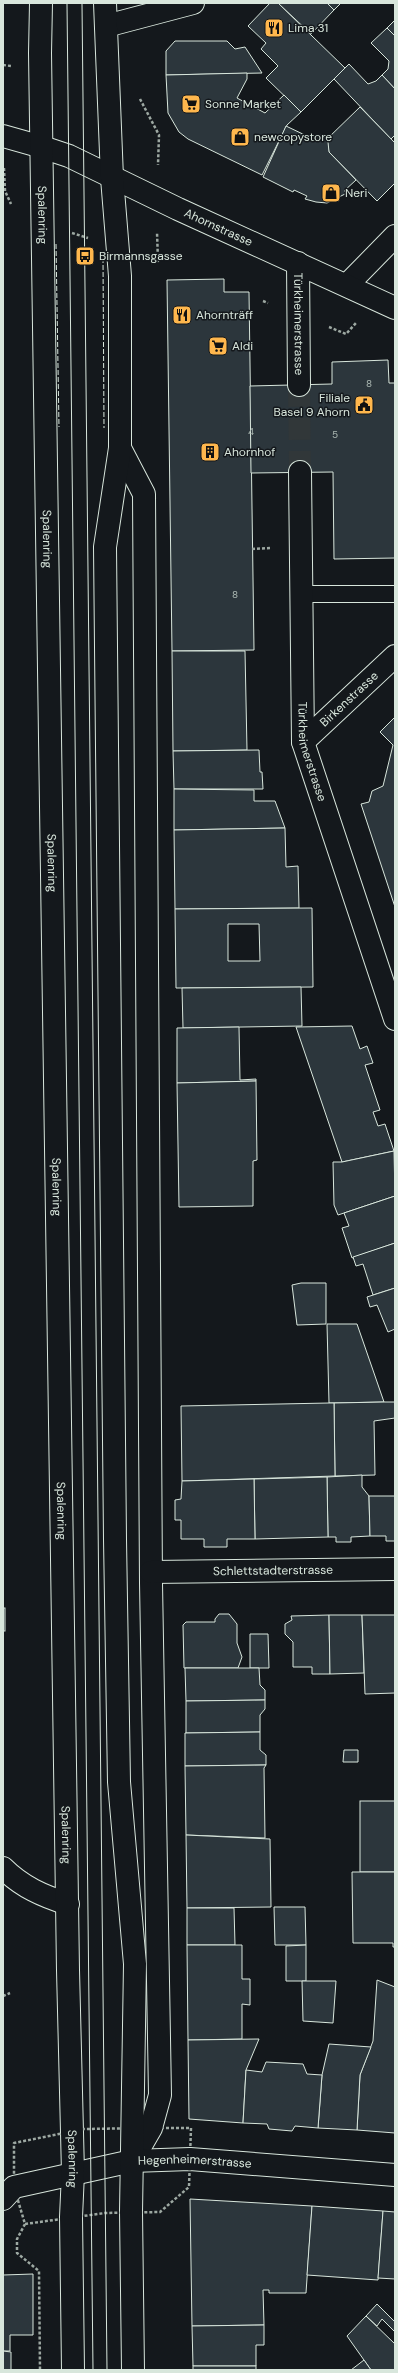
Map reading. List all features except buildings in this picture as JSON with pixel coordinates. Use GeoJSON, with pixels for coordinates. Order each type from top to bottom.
{"type":"FeatureCollection","features":[{"type":"Feature","properties":{"kind":"main road","name":"Spalenring"},"geometry":{"type":"LineString","coordinates":[[41,3],[73,2173],[71,2217],[73,2370]]}},
{"type":"Feature","properties":{"kind":"main road"},"geometry":{"type":"LineString","coordinates":[[105,3],[112,178],[119,248],[120,448],[105,555],[115,1539],[119,1782],[135,1964],[132,2161],[133,2370]]}},
{"type":"Feature","properties":{"kind":"main road"},"geometry":{"type":"LineString","coordinates":[[106,26],[193,3]]}},
{"type":"Feature","properties":{"kind":"main road"},"geometry":{"type":"LineString","coordinates":[[3,136],[42,147]]}},
{"type":"Feature","properties":{"kind":"main road","name":"Ahornstrasse"},"geometry":{"type":"LineString","coordinates":[[42,147],[69,156],[112,178],[395,308]]}},
{"type":"Feature","properties":{"kind":"main road"},"geometry":{"type":"LineString","coordinates":[[347,285],[395,236]]}},
{"type":"Feature","properties":{"kind":"main road","name":"Türkheimerstrasse"},"geometry":{"type":"LineString","coordinates":[[298,263],[299,385]]}},
{"type":"Feature","properties":{"kind":"main road"},"geometry":{"type":"LineString","coordinates":[[120,448],[144,494],[151,1572],[160,2095],[151,2128],[132,2161]]}},
{"type":"Feature","properties":{"kind":"main road","name":"Türkheimerstrasse"},"geometry":{"type":"LineString","coordinates":[[300,472],[304,742],[395,1019]]}},
{"type":"Feature","properties":{"kind":"main road","name":"Birkenstrasse"},"geometry":{"type":"LineString","coordinates":[[304,742],[395,656]]}},
{"type":"Feature","properties":{"kind":"main road","name":"Schlettstadterstrasse"},"geometry":{"type":"LineString","coordinates":[[151,1572],[395,1569]]}},
{"type":"Feature","properties":{"kind":"main road"},"geometry":{"type":"LineString","coordinates":[[3,1868],[15,1880],[41,1895],[68,1904]]}},
{"type":"Feature","properties":{"kind":"main road","name":"Hegenheimerstrasse"},"geometry":{"type":"LineString","coordinates":[[3,2199],[14,2187],[132,2161],[190,2159],[395,2175]]}},
{"type":"Feature","properties":{"kind":"lane"},"geometry":{"type":"LineString","coordinates":[[301,594],[395,594]]}},
{"type":"Feature","properties":{"kind":"path"},"geometry":{"type":"LineString","coordinates":[[3,1996],[10,1993]]}},
{"type":"Feature","properties":{"kind":"path"},"geometry":{"type":"LineString","coordinates":[[24,2224],[17,2240],[17,2253],[39,2271],[40,2370]]}},
{"type":"Feature","properties":{"kind":"tunnel"},"geometry":{"type":"LineString","coordinates":[[299,385],[300,472]]}},
{"type":"Feature","properties":{"kind":"tram line"},"geometry":{"type":"LineString","coordinates":[[67,3],[93,2370]]}},
{"type":"Feature","properties":{"kind":"tram line"},"geometry":{"type":"LineString","coordinates":[[82,3],[107,2370]]}},
{"type":"Feature","properties":{"kind":"fence"},"geometry":{"type":"LineString","coordinates":[[56,244],[59,427]]}},
{"type":"Feature","properties":{"kind":"fence"},"geometry":{"type":"LineString","coordinates":[[103,258],[104,428]]}},
{"type":"Feature","properties":{"kind":"place","name":"Lima 31"},"geometry":{"type":"Point","coordinates":[274,28]}},
{"type":"Feature","properties":{"kind":"place","name":"Sonne Market"},"geometry":{"type":"Point","coordinates":[191,104]}},
{"type":"Feature","properties":{"kind":"place","name":"newcopystore"},"geometry":{"type":"Point","coordinates":[240,137]}},
{"type":"Feature","properties":{"kind":"place","name":"Neri"},"geometry":{"type":"Point","coordinates":[331,193]}},
{"type":"Feature","properties":{"kind":"place","name":"Birmannsgasse"},"geometry":{"type":"Point","coordinates":[85,256]}},
{"type":"Feature","properties":{"kind":"place","name":"Ahornträff"},"geometry":{"type":"Point","coordinates":[182,315]}},
{"type":"Feature","properties":{"kind":"place","name":"Aldi"},"geometry":{"type":"Point","coordinates":[218,346]}},
{"type":"Feature","properties":{"kind":"place","name":"Filiale Basel 9 Ahorn"},"geometry":{"type":"Point","coordinates":[364,405]}},
{"type":"Feature","properties":{"kind":"place","name":"Ahornhof"},"geometry":{"type":"Point","coordinates":[210,452]}}]}
